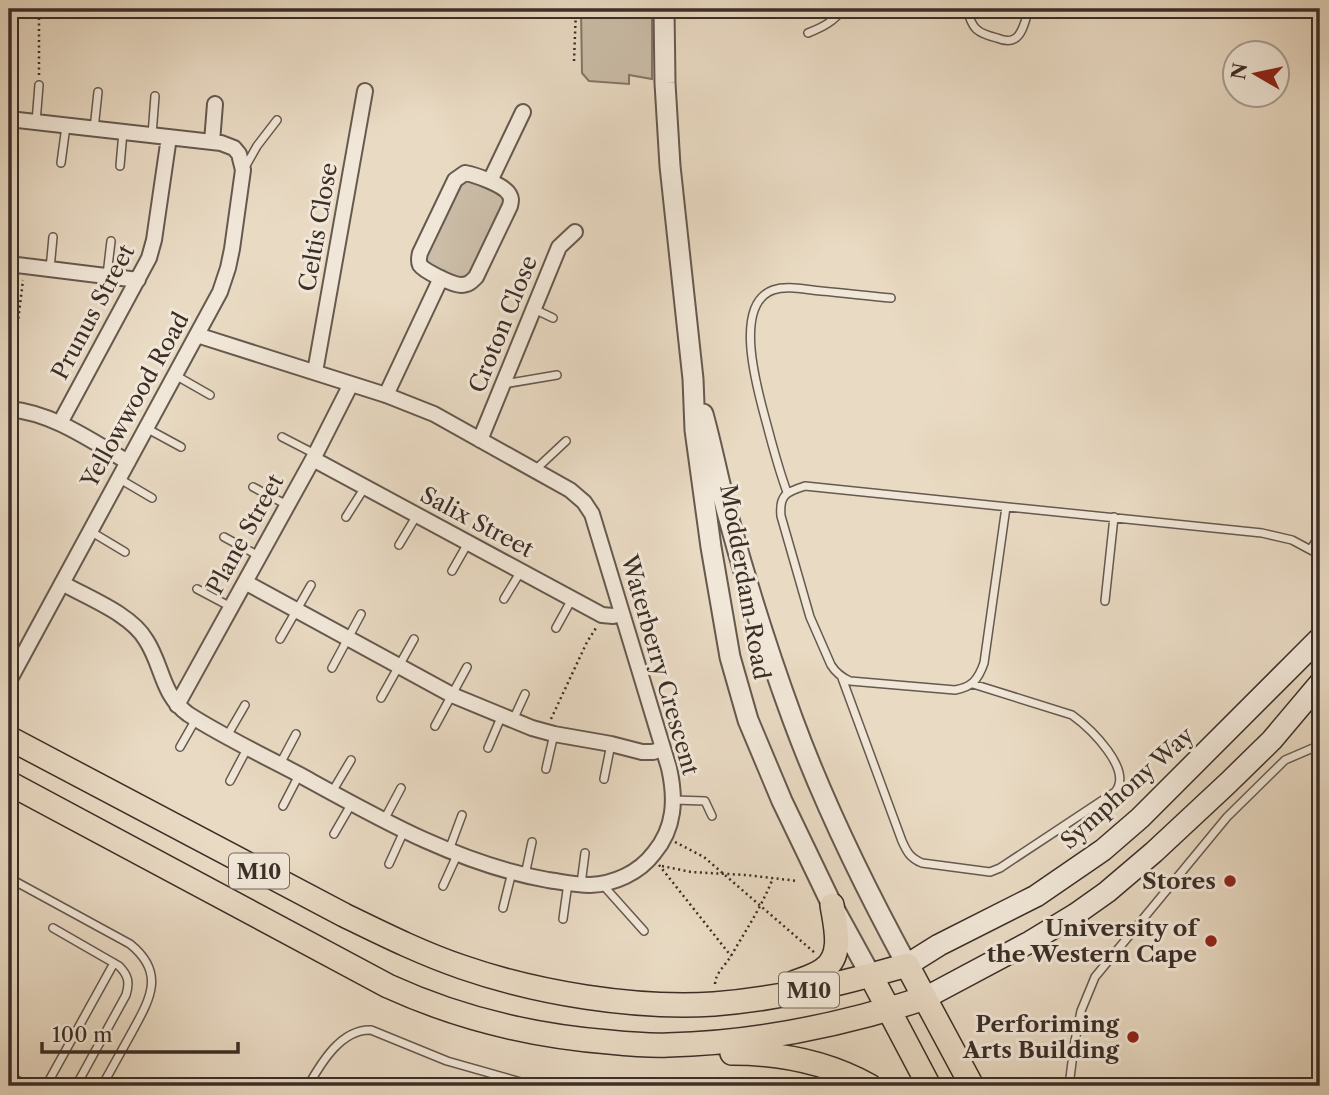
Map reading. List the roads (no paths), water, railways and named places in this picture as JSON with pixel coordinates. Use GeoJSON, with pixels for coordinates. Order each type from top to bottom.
{"type":"FeatureCollection","features":[{"type":"Feature","properties":{"kind":"main road","name":"Symphony Way"},"geometry":{"type":"LineString","coordinates":[[908,965],[939,945],[1036,896],[1103,850],[1140,818],[1320,638]]}},
{"type":"Feature","properties":{"kind":"main road"},"geometry":{"type":"LineString","coordinates":[[925,998],[1030,943],[1107,892],[1154,852],[1272,740],[1320,683]]}},
{"type":"Feature","properties":{"kind":"main road","name":"M10"},"geometry":{"type":"LineString","coordinates":[[9,738],[400,942],[462,967],[547,989],[627,1002],[712,1004],[795,993],[908,965]]}},
{"type":"Feature","properties":{"kind":"main road","name":"M10"},"geometry":{"type":"LineString","coordinates":[[9,783],[363,974],[410,996],[490,1023],[565,1038],[669,1045],[753,1038],[830,1025],[925,998]]}},
{"type":"Feature","properties":{"kind":"main road"},"geometry":{"type":"LineString","coordinates":[[747,1001],[825,969],[836,951],[832,905]]}},
{"type":"Feature","properties":{"kind":"main road"},"geometry":{"type":"LineString","coordinates":[[908,965],[972,1086]]}},
{"type":"Feature","properties":{"kind":"main road","name":"M10"},"geometry":{"type":"LineString","coordinates":[[871,975],[929,1086]]}},
{"type":"Feature","properties":{"kind":"main road"},"geometry":{"type":"LineString","coordinates":[[669,1045],[701,1052],[782,1055],[824,1066],[870,1086]]}},
{"type":"Feature","properties":{"kind":"street","name":"Modderdam Road"},"geometry":{"type":"LineString","coordinates":[[664,9],[667,124],[675,226],[693,379],[695,429],[730,657],[748,720],[782,801],[832,905],[871,975]]}},
{"type":"Feature","properties":{"kind":"street","name":"Celtis Close"},"geometry":{"type":"LineString","coordinates":[[315,372],[365,91]]}},
{"type":"Feature","properties":{"kind":"street"},"geometry":{"type":"LineString","coordinates":[[212,142],[215,104]]}},
{"type":"Feature","properties":{"kind":"street"},"geometry":{"type":"LineString","coordinates":[[490,181],[523,112]]}},
{"type":"Feature","properties":{"kind":"street"},"geometry":{"type":"LineString","coordinates":[[9,119],[228,145],[239,154],[243,170]]}},
{"type":"Feature","properties":{"kind":"street","name":"Prunus Street"},"geometry":{"type":"LineString","coordinates":[[60,423],[152,250],[169,137]]}},
{"type":"Feature","properties":{"kind":"street","name":"Yellowwood Road"},"geometry":{"type":"LineString","coordinates":[[9,681],[220,292],[228,268],[243,170]]}},
{"type":"Feature","properties":{"kind":"street"},"geometry":{"type":"LineString","coordinates":[[465,173],[490,181],[506,189],[511,201],[476,277],[467,284],[460,285],[426,270],[420,265],[420,253],[455,180],[465,173]]}},
{"type":"Feature","properties":{"kind":"street","name":"Croton Close"},"geometry":{"type":"LineString","coordinates":[[480,440],[559,247],[575,232]]}},
{"type":"Feature","properties":{"kind":"street"},"geometry":{"type":"LineString","coordinates":[[9,264],[138,280]]}},
{"type":"Feature","properties":{"kind":"street"},"geometry":{"type":"LineString","coordinates":[[386,395],[441,278]]}},
{"type":"Feature","properties":{"kind":"street","name":"Waterberry Crescent"},"geometry":{"type":"LineString","coordinates":[[62,583],[117,613],[139,630],[150,648],[167,690],[177,705],[196,719],[404,831],[519,873],[575,884],[602,884],[626,876],[652,856],[665,836],[672,817],[672,784],[592,514],[587,506],[570,490],[434,414],[386,395],[197,335]]}},
{"type":"Feature","properties":{"kind":"street","name":"Modderdam Road"},"geometry":{"type":"LineString","coordinates":[[693,379],[727,512],[793,722],[839,831],[908,965]]}},
{"type":"Feature","properties":{"kind":"street","name":"Plane Street"},"geometry":{"type":"LineString","coordinates":[[177,705],[351,384]]}},
{"type":"Feature","properties":{"kind":"street"},"geometry":{"type":"LineString","coordinates":[[10,409],[30,412],[60,423],[128,462]]}},
{"type":"Feature","properties":{"kind":"street","name":"Salix Street"},"geometry":{"type":"LineString","coordinates":[[314,456],[365,487],[601,615],[621,614]]}},
{"type":"Feature","properties":{"kind":"street"},"geometry":{"type":"LineString","coordinates":[[245,582],[452,695],[508,718],[550,733],[642,752],[662,749]]}},
{"type":"Feature","properties":{"kind":"lane"},"geometry":{"type":"LineString","coordinates":[[504,9],[535,9]]}},
{"type":"Feature","properties":{"kind":"lane"},"geometry":{"type":"LineString","coordinates":[[808,33],[834,20],[843,9]]}},
{"type":"Feature","properties":{"kind":"lane"},"geometry":{"type":"LineString","coordinates":[[967,9],[970,23],[981,33],[1012,40],[1017,37],[1030,9]]}},
{"type":"Feature","properties":{"kind":"lane"},"geometry":{"type":"LineString","coordinates":[[36,122],[39,85]]}},
{"type":"Feature","properties":{"kind":"lane"},"geometry":{"type":"LineString","coordinates":[[94,129],[98,92]]}},
{"type":"Feature","properties":{"kind":"lane"},"geometry":{"type":"LineString","coordinates":[[152,135],[155,96]]}},
{"type":"Feature","properties":{"kind":"lane"},"geometry":{"type":"LineString","coordinates":[[243,170],[257,146],[278,120]]}},
{"type":"Feature","properties":{"kind":"lane"},"geometry":{"type":"LineString","coordinates":[[61,163],[66,126]]}},
{"type":"Feature","properties":{"kind":"lane"},"geometry":{"type":"LineString","coordinates":[[120,166],[123,132]]}},
{"type":"Feature","properties":{"kind":"lane"},"geometry":{"type":"LineString","coordinates":[[50,269],[53,237]]}},
{"type":"Feature","properties":{"kind":"lane"},"geometry":{"type":"LineString","coordinates":[[107,275],[111,241]]}},
{"type":"Feature","properties":{"kind":"lane"},"geometry":{"type":"LineString","coordinates":[[787,492],[777,463],[754,369],[751,333],[753,315],[759,300],[769,291],[787,288],[891,298]]}},
{"type":"Feature","properties":{"kind":"lane"},"geometry":{"type":"LineString","coordinates":[[534,309],[552,318]]}},
{"type":"Feature","properties":{"kind":"lane"},"geometry":{"type":"LineString","coordinates":[[175,375],[210,395]]}},
{"type":"Feature","properties":{"kind":"lane"},"geometry":{"type":"LineString","coordinates":[[503,384],[557,375]]}},
{"type":"Feature","properties":{"kind":"lane"},"geometry":{"type":"LineString","coordinates":[[146,428],[181,447]]}},
{"type":"Feature","properties":{"kind":"lane"},"geometry":{"type":"LineString","coordinates":[[282,437],[314,456]]}},
{"type":"Feature","properties":{"kind":"lane"},"geometry":{"type":"LineString","coordinates":[[535,470],[566,441]]}},
{"type":"Feature","properties":{"kind":"lane"},"geometry":{"type":"LineString","coordinates":[[118,478],[152,498]]}},
{"type":"Feature","properties":{"kind":"lane"},"geometry":{"type":"LineString","coordinates":[[1006,507],[984,663],[973,684],[955,690],[850,681],[835,672],[810,617],[781,516],[780,506],[787,492],[805,486],[1262,533],[1292,540],[1320,555]]}},
{"type":"Feature","properties":{"kind":"lane"},"geometry":{"type":"LineString","coordinates":[[253,487],[287,506]]}},
{"type":"Feature","properties":{"kind":"lane"},"geometry":{"type":"LineString","coordinates":[[346,517],[365,487]]}},
{"type":"Feature","properties":{"kind":"lane"},"geometry":{"type":"LineString","coordinates":[[400,545],[417,515]]}},
{"type":"Feature","properties":{"kind":"lane"},"geometry":{"type":"LineString","coordinates":[[1105,601],[1114,517]]}},
{"type":"Feature","properties":{"kind":"lane"},"geometry":{"type":"LineString","coordinates":[[90,531],[125,552]]}},
{"type":"Feature","properties":{"kind":"lane"},"geometry":{"type":"LineString","coordinates":[[1311,549],[1320,534]]}},
{"type":"Feature","properties":{"kind":"lane"},"geometry":{"type":"LineString","coordinates":[[224,537],[259,556]]}},
{"type":"Feature","properties":{"kind":"lane"},"geometry":{"type":"LineString","coordinates":[[452,571],[468,543]]}},
{"type":"Feature","properties":{"kind":"lane"},"geometry":{"type":"LineString","coordinates":[[504,599],[521,571]]}},
{"type":"Feature","properties":{"kind":"lane"},"geometry":{"type":"LineString","coordinates":[[280,639],[311,585]]}},
{"type":"Feature","properties":{"kind":"lane"},"geometry":{"type":"LineString","coordinates":[[197,589],[231,607]]}},
{"type":"Feature","properties":{"kind":"lane"},"geometry":{"type":"LineString","coordinates":[[556,628],[572,599]]}},
{"type":"Feature","properties":{"kind":"lane"},"geometry":{"type":"LineString","coordinates":[[332,668],[361,614]]}},
{"type":"Feature","properties":{"kind":"lane"},"geometry":{"type":"LineString","coordinates":[[381,698],[414,639]]}},
{"type":"Feature","properties":{"kind":"lane"},"geometry":{"type":"LineString","coordinates":[[435,726],[467,667]]}},
{"type":"Feature","properties":{"kind":"lane"},"geometry":{"type":"LineString","coordinates":[[842,678],[902,841],[912,859],[922,863],[990,872],[1115,792],[1121,779],[1119,769],[1108,751],[1080,720],[1072,715],[973,684]]}},
{"type":"Feature","properties":{"kind":"lane"},"geometry":{"type":"LineString","coordinates":[[488,748],[525,694]]}},
{"type":"Feature","properties":{"kind":"lane"},"geometry":{"type":"LineString","coordinates":[[227,736],[246,705]]}},
{"type":"Feature","properties":{"kind":"lane"},"geometry":{"type":"LineString","coordinates":[[180,747],[196,719]]}},
{"type":"Feature","properties":{"kind":"lane"},"geometry":{"type":"LineString","coordinates":[[546,769],[550,733]]}},
{"type":"Feature","properties":{"kind":"lane"},"geometry":{"type":"LineString","coordinates":[[280,764],[296,734]]}},
{"type":"Feature","properties":{"kind":"lane"},"geometry":{"type":"LineString","coordinates":[[604,779],[611,744]]}},
{"type":"Feature","properties":{"kind":"lane"},"geometry":{"type":"LineString","coordinates":[[1069,1086],[1081,1011],[1095,977],[1227,817],[1286,760],[1320,745]]}},
{"type":"Feature","properties":{"kind":"lane"},"geometry":{"type":"LineString","coordinates":[[230,780],[248,747]]}},
{"type":"Feature","properties":{"kind":"lane"},"geometry":{"type":"LineString","coordinates":[[332,793],[351,760]]}},
{"type":"Feature","properties":{"kind":"lane"},"geometry":{"type":"LineString","coordinates":[[283,806],[299,775]]}},
{"type":"Feature","properties":{"kind":"lane"},"geometry":{"type":"LineString","coordinates":[[383,821],[401,788]]}},
{"type":"Feature","properties":{"kind":"lane"},"geometry":{"type":"LineString","coordinates":[[674,800],[705,801],[712,816]]}},
{"type":"Feature","properties":{"kind":"lane"},"geometry":{"type":"LineString","coordinates":[[334,834],[352,803]]}},
{"type":"Feature","properties":{"kind":"lane"},"geometry":{"type":"LineString","coordinates":[[443,886],[462,815]]}},
{"type":"Feature","properties":{"kind":"lane"},"geometry":{"type":"LineString","coordinates":[[389,864],[404,831]]}},
{"type":"Feature","properties":{"kind":"lane"},"geometry":{"type":"LineString","coordinates":[[502,908],[532,842]]}},
{"type":"Feature","properties":{"kind":"lane"},"geometry":{"type":"LineString","coordinates":[[563,919],[585,853]]}},
{"type":"Feature","properties":{"kind":"lane"},"geometry":{"type":"LineString","coordinates":[[9,878],[130,944],[147,961],[152,981],[149,998],[102,1086]]}},
{"type":"Feature","properties":{"kind":"lane"},"geometry":{"type":"LineString","coordinates":[[602,884],[644,931]]}},
{"type":"Feature","properties":{"kind":"lane"},"geometry":{"type":"LineString","coordinates":[[53,929],[114,963],[128,978],[126,995],[76,1086]]}},
{"type":"Feature","properties":{"kind":"lane"},"geometry":{"type":"LineString","coordinates":[[46,1086],[114,963]]}},
{"type":"Feature","properties":{"kind":"lane"},"geometry":{"type":"LineString","coordinates":[[308,1086],[337,1046],[362,1029],[371,1030],[447,1060],[534,1086]]}},
{"type":"Feature","properties":{"kind":"lane"},"geometry":{"type":"LineString","coordinates":[[9,1076],[28,1086]]}},
{"type":"Feature","properties":{"kind":"place","name":"Stores"},"geometry":{"type":"Point","coordinates":[1230,881]}},
{"type":"Feature","properties":{"kind":"place","name":"University of the Western Cape"},"geometry":{"type":"Point","coordinates":[1211,941]}},
{"type":"Feature","properties":{"kind":"place","name":"Perforiming Arts Building"},"geometry":{"type":"Point","coordinates":[1133,1037]}}]}
